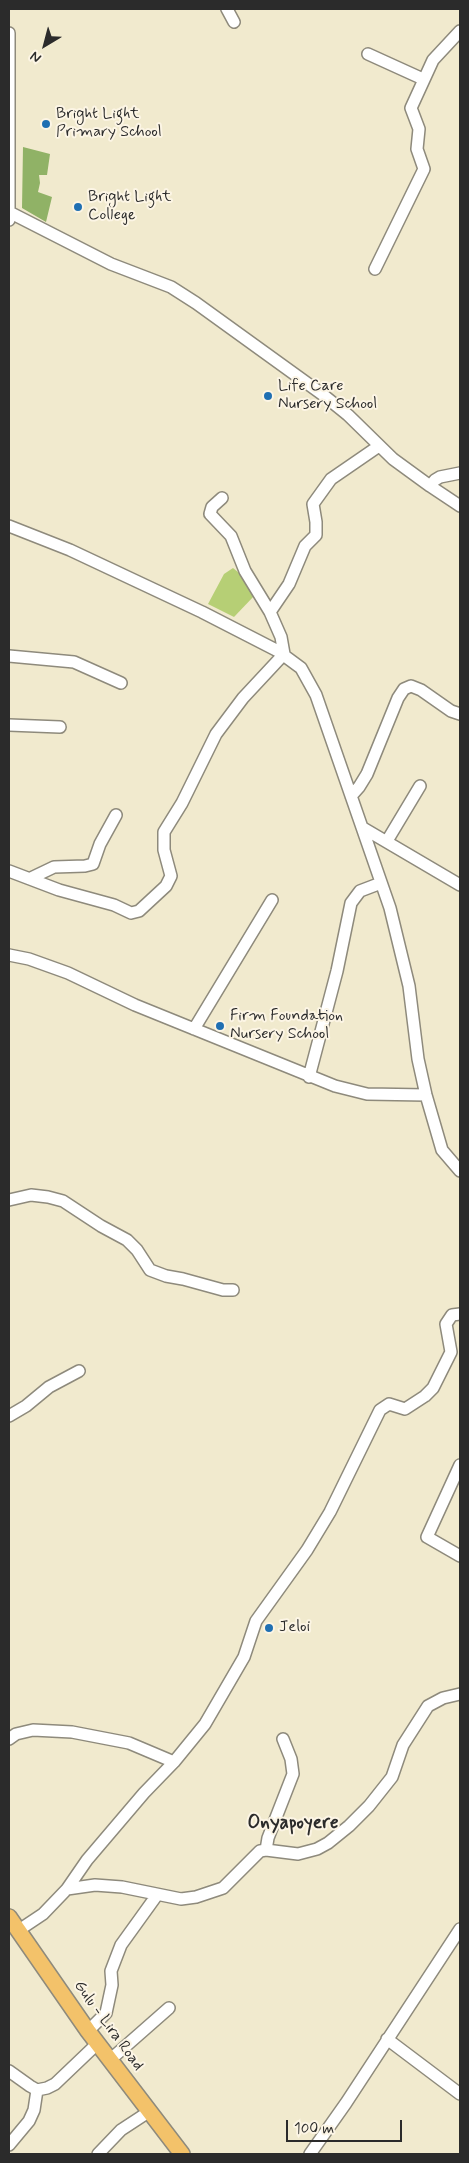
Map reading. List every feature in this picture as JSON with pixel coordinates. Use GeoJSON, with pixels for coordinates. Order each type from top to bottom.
{"type":"FeatureCollection","features":[{"type":"Feature","properties":{"kind":"main road","name":"Gulu - Lira Road"},"geometry":{"type":"LineString","coordinates":[[12,1923],[93,2037],[182,2154]]}},
{"type":"Feature","properties":{"kind":"street"},"geometry":{"type":"LineString","coordinates":[[227,9],[234,22]]}},
{"type":"Feature","properties":{"kind":"street"},"geometry":{"type":"LineString","coordinates":[[375,269],[423,174],[424,167],[417,149],[419,129],[410,109],[423,79],[438,53],[460,31]]}},
{"type":"Feature","properties":{"kind":"street"},"geometry":{"type":"LineString","coordinates":[[9,33],[9,220]]}},
{"type":"Feature","properties":{"kind":"street"},"geometry":{"type":"LineString","coordinates":[[368,54],[423,79]]}},
{"type":"Feature","properties":{"kind":"street"},"geometry":{"type":"LineString","coordinates":[[9,212],[110,264],[171,287],[196,303],[322,394],[348,415],[379,446],[408,471],[460,506]]}},
{"type":"Feature","properties":{"kind":"street"},"geometry":{"type":"LineString","coordinates":[[270,612],[289,584],[304,548],[316,535],[313,504],[319,493],[331,479],[379,446]]}},
{"type":"Feature","properties":{"kind":"street"},"geometry":{"type":"LineString","coordinates":[[430,486],[440,477],[460,473]]}},
{"type":"Feature","properties":{"kind":"street"},"geometry":{"type":"LineString","coordinates":[[222,498],[212,507],[210,514],[231,536],[245,571],[270,612],[281,637],[284,654]]}},
{"type":"Feature","properties":{"kind":"street"},"geometry":{"type":"LineString","coordinates":[[9,526],[99,564],[202,612],[284,654],[301,668],[313,687],[381,883],[404,959],[418,1059],[426,1095],[442,1150],[460,1171]]}},
{"type":"Feature","properties":{"kind":"street"},"geometry":{"type":"LineString","coordinates":[[9,870],[59,890],[114,905],[131,912],[139,911],[143,908],[170,880],[171,876],[164,850],[164,832],[182,803],[212,742],[243,698],[284,654]]}},
{"type":"Feature","properties":{"kind":"street"},"geometry":{"type":"LineString","coordinates":[[9,656],[74,662],[120,683]]}},
{"type":"Feature","properties":{"kind":"street"},"geometry":{"type":"LineString","coordinates":[[351,796],[367,774],[398,698],[404,689],[410,686],[422,690],[452,711],[460,714]]}},
{"type":"Feature","properties":{"kind":"street"},"geometry":{"type":"LineString","coordinates":[[9,725],[60,727]]}},
{"type":"Feature","properties":{"kind":"street"},"geometry":{"type":"LineString","coordinates":[[387,841],[420,786]]}},
{"type":"Feature","properties":{"kind":"street"},"geometry":{"type":"LineString","coordinates":[[31,878],[54,867],[93,864],[100,844],[116,815]]}},
{"type":"Feature","properties":{"kind":"street"},"geometry":{"type":"LineString","coordinates":[[363,828],[460,885]]}},
{"type":"Feature","properties":{"kind":"street"},"geometry":{"type":"LineString","coordinates":[[309,1077],[337,971],[351,903],[360,891],[381,883]]}},
{"type":"Feature","properties":{"kind":"street"},"geometry":{"type":"LineString","coordinates":[[194,1029],[272,900]]}},
{"type":"Feature","properties":{"kind":"street"},"geometry":{"type":"LineString","coordinates":[[9,955],[29,959],[68,973],[135,1005],[309,1077],[366,1094],[426,1095]]}},
{"type":"Feature","properties":{"kind":"street"},"geometry":{"type":"LineString","coordinates":[[9,1200],[30,1195],[48,1196],[63,1201],[101,1226],[127,1240],[138,1250],[150,1270],[166,1276],[223,1290],[233,1290]]}},
{"type":"Feature","properties":{"kind":"street"},"geometry":{"type":"LineString","coordinates":[[12,1923],[43,1914],[67,1889],[87,1860],[205,1724],[244,1657],[256,1621],[307,1550],[330,1512],[380,1410],[389,1404],[405,1409],[425,1396],[433,1388],[451,1352],[446,1324],[452,1315],[460,1314]]}},
{"type":"Feature","properties":{"kind":"street"},"geometry":{"type":"LineString","coordinates":[[9,1416],[26,1406],[49,1387],[79,1371]]}},
{"type":"Feature","properties":{"kind":"street"},"geometry":{"type":"LineString","coordinates":[[460,1465],[427,1537],[460,1556]]}},
{"type":"Feature","properties":{"kind":"street"},"geometry":{"type":"LineString","coordinates":[[67,1889],[96,1885],[122,1887],[181,1899],[196,1897],[217,1891],[232,1880],[258,1853],[266,1850],[298,1854],[317,1849],[339,1836],[368,1806],[392,1777],[403,1745],[428,1706],[443,1698],[460,1694]]}},
{"type":"Feature","properties":{"kind":"street"},"geometry":{"type":"LineString","coordinates":[[9,1739],[16,1734],[33,1730],[72,1732],[129,1743],[174,1762]]}},
{"type":"Feature","properties":{"kind":"street"},"geometry":{"type":"LineString","coordinates":[[266,1850],[268,1838],[293,1774],[291,1759],[283,1739]]}},
{"type":"Feature","properties":{"kind":"street"},"geometry":{"type":"LineString","coordinates":[[9,2071],[37,2090],[55,2084],[93,2037],[106,2013],[112,1986],[111,1971],[121,1945],[157,1895]]}},
{"type":"Feature","properties":{"kind":"street"},"geometry":{"type":"LineString","coordinates":[[310,2154],[346,2104],[460,1929]]}},
{"type":"Feature","properties":{"kind":"street"},"geometry":{"type":"LineString","coordinates":[[111,2059],[168,2008]]}},
{"type":"Feature","properties":{"kind":"street"},"geometry":{"type":"LineString","coordinates":[[387,2039],[460,2094]]}},
{"type":"Feature","properties":{"kind":"street"},"geometry":{"type":"LineString","coordinates":[[9,2145],[29,2120],[34,2110],[37,2090]]}},
{"type":"Feature","properties":{"kind":"street"},"geometry":{"type":"LineString","coordinates":[[98,2154],[120,2130],[150,2112]]}},
{"type":"Feature","properties":{"kind":"green space"},"geometry":{"type":"Polygon","coordinates":[[[23,147],[50,154],[47,175],[39,175],[38,192],[52,197],[46,222],[22,208],[23,147]]]}},
{"type":"Feature","properties":{"kind":"green space"},"geometry":{"type":"Polygon","coordinates":[[[233,568],[249,581],[255,595],[234,617],[208,604],[224,574],[233,568]]]}},
{"type":"Feature","properties":{"kind":"place","name":"Bright Light Primary School"},"geometry":{"type":"Point","coordinates":[46,124]}},
{"type":"Feature","properties":{"kind":"place","name":"Bright Light College"},"geometry":{"type":"Point","coordinates":[78,207]}},
{"type":"Feature","properties":{"kind":"place","name":"Life Care Nursery School"},"geometry":{"type":"Point","coordinates":[268,396]}},
{"type":"Feature","properties":{"kind":"place","name":"Firm Foundation Nursery School"},"geometry":{"type":"Point","coordinates":[220,1026]}},
{"type":"Feature","properties":{"kind":"place","name":"Jeloi"},"geometry":{"type":"Point","coordinates":[269,1628]}},
{"type":"Feature","properties":{"kind":"district","name":"Onyapoyere"},"geometry":{"type":"Point","coordinates":[293,1824]}}]}
